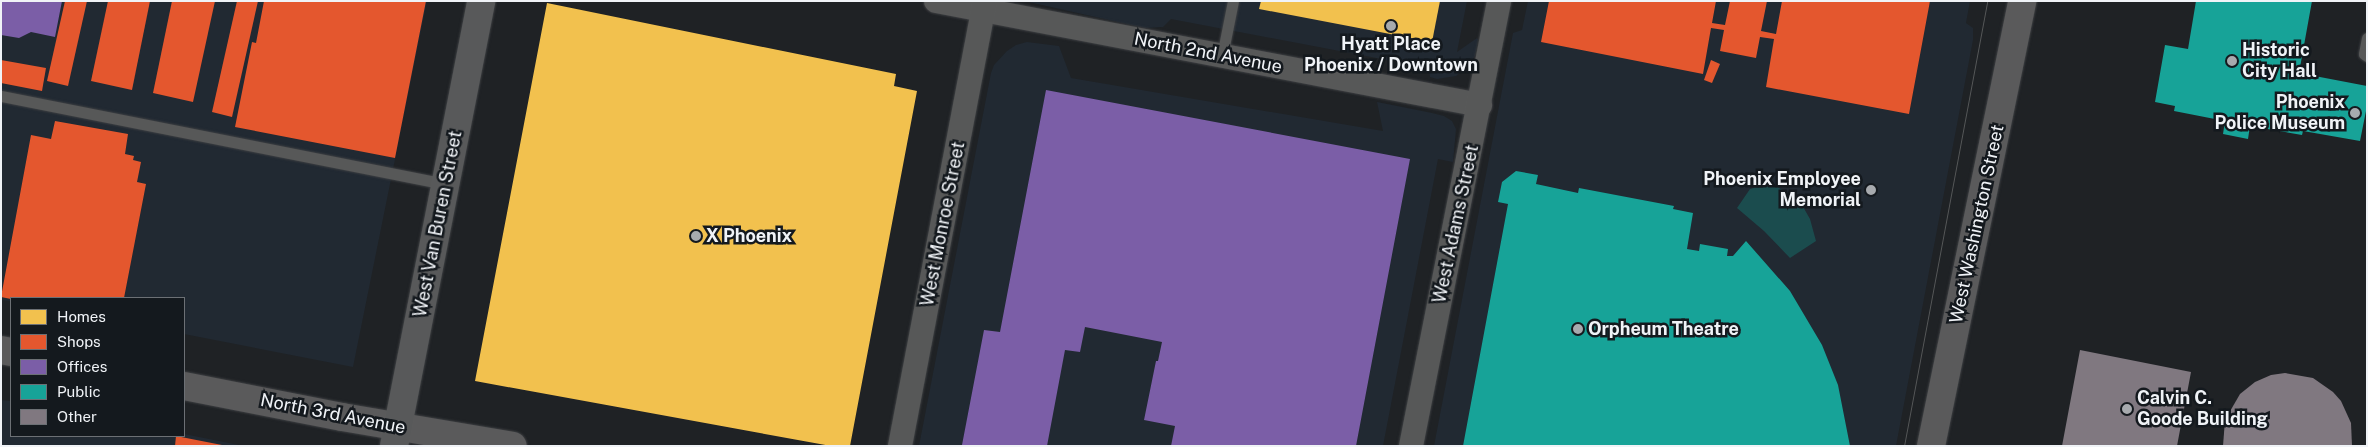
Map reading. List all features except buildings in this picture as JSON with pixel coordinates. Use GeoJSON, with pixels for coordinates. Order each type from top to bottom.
{"type":"FeatureCollection","features":[{"type":"Feature","properties":{"kind":"main road","name":"West Van Buren Street"},"geometry":{"type":"LineString","coordinates":[[396,436],[481,1]]}},
{"type":"Feature","properties":{"kind":"main road","name":"West Washington Street"},"geometry":{"type":"LineString","coordinates":[[1932,446],[2022,1]]}},
{"type":"Feature","properties":{"kind":"main road","name":"North 3rd Avenue"},"geometry":{"type":"LineString","coordinates":[[185,386],[396,436],[512,446]]}},
{"type":"Feature","properties":{"kind":"street","name":"North 2nd Avenue"},"geometry":{"type":"LineString","coordinates":[[936,1],[984,6],[1222,56],[1480,105]]}},
{"type":"Feature","properties":{"kind":"street","name":"West Adams Street"},"geometry":{"type":"LineString","coordinates":[[1411,446],[1480,105],[1499,1]]}},
{"type":"Feature","properties":{"kind":"street","name":"West Monroe Street"},"geometry":{"type":"LineString","coordinates":[[900,446],[984,6]]}},
{"type":"Feature","properties":{"kind":"lane"},"geometry":{"type":"LineString","coordinates":[[1222,56],[1233,1]]}},
{"type":"Feature","properties":{"kind":"lane"},"geometry":{"type":"LineString","coordinates":[[2367,38],[2364,54],[2367,56]]}},
{"type":"Feature","properties":{"kind":"lane"},"geometry":{"type":"LineString","coordinates":[[1,96],[446,184]]}},
{"type":"Feature","properties":{"kind":"shaded area"},"geometry":{"type":"Polygon","coordinates":[[[1,1],[427,1],[353,367],[185,334],[185,297],[10,297],[10,301],[1,300],[1,1]]]}},
{"type":"Feature","properties":{"kind":"shaded area"},"geometry":{"type":"Polygon","coordinates":[[[1024,1],[1467,1],[1457,52],[1477,38],[1478,40],[1475,56],[1467,67],[1456,76],[1437,79],[1430,77],[1429,68],[1171,19],[1163,27],[1145,28],[1024,1]]]}},
{"type":"Feature","properties":{"kind":"shaded area"},"geometry":{"type":"Polygon","coordinates":[[[1528,1],[1970,1],[1966,23],[1973,28],[1973,40],[1896,446],[1434,446],[1513,33],[1522,30],[1528,1]]]}},
{"type":"Feature","properties":{"kind":"shaded area"},"geometry":{"type":"Polygon","coordinates":[[[1027,42],[1059,46],[1071,78],[1383,131],[1377,102],[1444,116],[1452,121],[1456,129],[1453,162],[1438,159],[1383,446],[919,446],[991,73],[994,65],[1007,51],[1016,45],[1027,42]]]}},
{"type":"Feature","properties":{"kind":"shaded area"},"geometry":{"type":"Polygon","coordinates":[[[1,400],[10,401],[10,437],[185,437],[185,434],[244,446],[1,446],[1,400]]]}},
{"type":"Feature","properties":{"kind":"water"},"geometry":{"type":"Polygon","coordinates":[[[1764,185],[1777,187],[1791,195],[1802,205],[1810,219],[1816,241],[1790,258],[1764,231],[1737,208],[1750,189],[1764,185]]]}},
{"type":"Feature","properties":{"kind":"tram line"},"geometry":{"type":"LineString","coordinates":[[1904,446],[1987,1]]}},
{"type":"Feature","properties":{"kind":"place","name":"Hyatt Place Phoenix / Downtown"},"geometry":{"type":"Point","coordinates":[1391,26]}},
{"type":"Feature","properties":{"kind":"place","name":"Historic City Hall"},"geometry":{"type":"Point","coordinates":[2232,61]}},
{"type":"Feature","properties":{"kind":"place","name":"Phoenix Police Museum"},"geometry":{"type":"Point","coordinates":[2355,113]}},
{"type":"Feature","properties":{"kind":"place","name":"Phoenix Employee Memorial"},"geometry":{"type":"Point","coordinates":[1871,190]}},
{"type":"Feature","properties":{"kind":"place","name":"X Phoenix"},"geometry":{"type":"Point","coordinates":[696,236]}},
{"type":"Feature","properties":{"kind":"place","name":"Orpheum Theatre"},"geometry":{"type":"Point","coordinates":[1578,329]}},
{"type":"Feature","properties":{"kind":"place","name":"Calvin C. Goode Building"},"geometry":{"type":"Point","coordinates":[2127,409]}}]}
